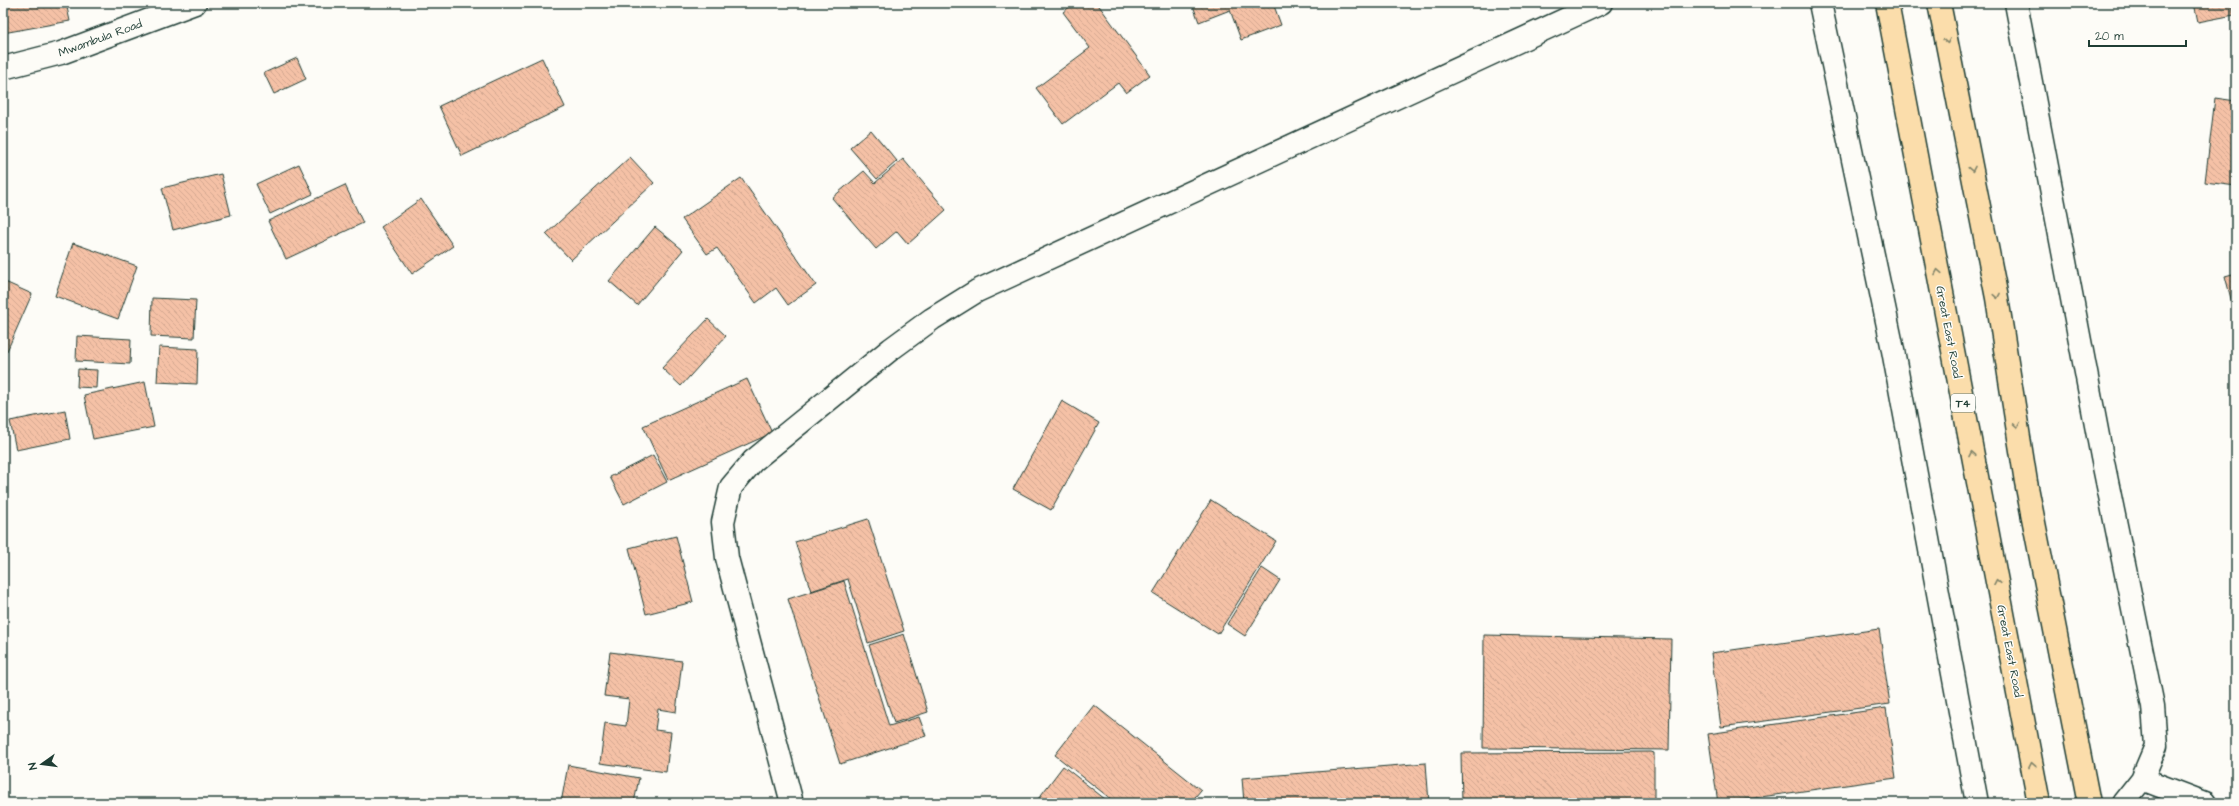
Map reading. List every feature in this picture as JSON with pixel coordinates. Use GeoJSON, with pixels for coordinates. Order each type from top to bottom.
{"type":"FeatureCollection","features":[{"type":"Feature","properties":{"kind":"main road","name":"Great East Road"},"geometry":{"type":"LineString","coordinates":[[1887,3],[2039,803]]}},
{"type":"Feature","properties":{"kind":"main road"},"geometry":{"type":"LineString","coordinates":[[1939,3],[1997,298],[2026,482],[2089,803]]}},
{"type":"Feature","properties":{"kind":"street","name":"Mwambula Road"},"geometry":{"type":"LineString","coordinates":[[3,68],[62,53],[195,3]]}},
{"type":"Feature","properties":{"kind":"street"},"geometry":{"type":"LineString","coordinates":[[792,803],[727,558],[723,522],[731,487],[753,461],[891,349],[932,319],[977,291],[1601,3]]}},
{"type":"Feature","properties":{"kind":"street"},"geometry":{"type":"LineString","coordinates":[[1820,3],[1892,345],[1977,803]]}},
{"type":"Feature","properties":{"kind":"street"},"geometry":{"type":"LineString","coordinates":[[2016,3],[2102,457],[2153,706],[2156,746],[2142,780],[2123,803]]}},
{"type":"Feature","properties":{"kind":"street"},"geometry":{"type":"LineString","coordinates":[[2142,780],[2205,803]]}},
{"type":"Feature","properties":{"kind":"building"},"geometry":{"type":"Polygon","coordinates":[[[3,3],[66,3],[70,21],[3,33],[3,3]]]}},
{"type":"Feature","properties":{"kind":"building"},"geometry":{"type":"Polygon","coordinates":[[[1075,3],[1097,3],[1150,75],[1126,93],[1118,83],[1063,124],[1036,88],[1090,48],[1063,12],[1075,3]]]}},
{"type":"Feature","properties":{"kind":"building"},"geometry":{"type":"Polygon","coordinates":[[[1192,3],[1273,3],[1281,25],[1241,40],[1230,10],[1199,22],[1192,3]]]}},
{"type":"Feature","properties":{"kind":"building"},"geometry":{"type":"Polygon","coordinates":[[[2194,3],[2231,3],[2234,15],[2198,22],[2194,3]]]}},
{"type":"Feature","properties":{"kind":"building"},"geometry":{"type":"Polygon","coordinates":[[[297,58],[306,79],[274,94],[264,73],[297,58]]]}},
{"type":"Feature","properties":{"kind":"building"},"geometry":{"type":"Polygon","coordinates":[[[542,58],[565,107],[462,156],[439,106],[542,58]]]}},
{"type":"Feature","properties":{"kind":"building"},"geometry":{"type":"Polygon","coordinates":[[[2215,98],[2236,101],[2236,186],[2205,182],[2215,98]]]}},
{"type":"Feature","properties":{"kind":"building"},"geometry":{"type":"Polygon","coordinates":[[[871,130],[897,161],[877,179],[850,148],[871,130]]]}},
{"type":"Feature","properties":{"kind":"building"},"geometry":{"type":"Polygon","coordinates":[[[630,157],[654,183],[571,260],[546,234],[630,157]]]}},
{"type":"Feature","properties":{"kind":"building"},"geometry":{"type":"Polygon","coordinates":[[[903,159],[946,210],[908,244],[897,231],[876,249],[832,198],[864,171],[875,183],[903,159]]]}},
{"type":"Feature","properties":{"kind":"building"},"geometry":{"type":"Polygon","coordinates":[[[299,164],[313,194],[270,214],[256,184],[299,164]]]}},
{"type":"Feature","properties":{"kind":"building"},"geometry":{"type":"Polygon","coordinates":[[[221,174],[231,215],[173,230],[162,188],[221,174]]]}},
{"type":"Feature","properties":{"kind":"building"},"geometry":{"type":"Polygon","coordinates":[[[741,178],[816,285],[788,305],[776,288],[756,303],[717,248],[707,254],[682,219],[741,178]]]}},
{"type":"Feature","properties":{"kind":"building"},"geometry":{"type":"Polygon","coordinates":[[[345,185],[363,223],[286,259],[268,221],[345,185]]]}},
{"type":"Feature","properties":{"kind":"building"},"geometry":{"type":"Polygon","coordinates":[[[421,199],[453,246],[412,274],[381,227],[421,199]]]}},
{"type":"Feature","properties":{"kind":"building"},"geometry":{"type":"Polygon","coordinates":[[[655,227],[683,250],[637,305],[609,281],[655,227]]]}},
{"type":"Feature","properties":{"kind":"building"},"geometry":{"type":"Polygon","coordinates":[[[73,243],[137,266],[118,319],[55,296],[73,243]]]}},
{"type":"Feature","properties":{"kind":"building"},"geometry":{"type":"Polygon","coordinates":[[[2236,273],[2236,318],[2225,276],[2236,273]]]}},
{"type":"Feature","properties":{"kind":"building"},"geometry":{"type":"Polygon","coordinates":[[[3,281],[32,294],[7,351],[3,349],[3,281]]]}},
{"type":"Feature","properties":{"kind":"building"},"geometry":{"type":"Polygon","coordinates":[[[152,298],[196,300],[194,338],[151,336],[152,298]]]}},
{"type":"Feature","properties":{"kind":"building"},"geometry":{"type":"Polygon","coordinates":[[[708,319],[726,336],[681,386],[662,368],[708,319]]]}},
{"type":"Feature","properties":{"kind":"building"},"geometry":{"type":"Polygon","coordinates":[[[77,336],[131,339],[130,364],[76,361],[77,336]]]}},
{"type":"Feature","properties":{"kind":"building"},"geometry":{"type":"Polygon","coordinates":[[[159,347],[198,349],[197,384],[157,382],[159,347]]]}},
{"type":"Feature","properties":{"kind":"building"},"geometry":{"type":"Polygon","coordinates":[[[78,369],[97,370],[96,388],[77,387],[78,369]]]}},
{"type":"Feature","properties":{"kind":"building"},"geometry":{"type":"Polygon","coordinates":[[[747,379],[772,433],[668,480],[643,426],[747,379]]]}},
{"type":"Feature","properties":{"kind":"building"},"geometry":{"type":"Polygon","coordinates":[[[145,382],[154,427],[93,439],[84,395],[145,382]]]}},
{"type":"Feature","properties":{"kind":"building"},"geometry":{"type":"Polygon","coordinates":[[[1062,401],[1099,423],[1051,510],[1013,489],[1062,401]]]}},
{"type":"Feature","properties":{"kind":"building"},"geometry":{"type":"Polygon","coordinates":[[[65,410],[70,439],[16,450],[10,421],[65,410]]]}},
{"type":"Feature","properties":{"kind":"building"},"geometry":{"type":"Polygon","coordinates":[[[653,455],[667,482],[624,504],[610,477],[653,455]]]}},
{"type":"Feature","properties":{"kind":"building"},"geometry":{"type":"Polygon","coordinates":[[[1211,500],[1276,541],[1218,634],[1153,593],[1211,500]]]}},
{"type":"Feature","properties":{"kind":"building"},"geometry":{"type":"Polygon","coordinates":[[[868,519],[904,631],[868,643],[848,579],[811,591],[795,542],[868,519]]]}},
{"type":"Feature","properties":{"kind":"building"},"geometry":{"type":"Polygon","coordinates":[[[676,536],[693,602],[646,614],[629,548],[676,536]]]}},
{"type":"Feature","properties":{"kind":"building"},"geometry":{"type":"Polygon","coordinates":[[[1262,568],[1280,580],[1245,636],[1227,624],[1262,568]]]}},
{"type":"Feature","properties":{"kind":"building"},"geometry":{"type":"Polygon","coordinates":[[[844,581],[889,726],[919,717],[926,736],[840,764],[788,599],[844,581]]]}},
{"type":"Feature","properties":{"kind":"building"},"geometry":{"type":"Polygon","coordinates":[[[1879,629],[1890,704],[1721,727],[1711,653],[1879,629]]]}},
{"type":"Feature","properties":{"kind":"building"},"geometry":{"type":"Polygon","coordinates":[[[904,634],[928,712],[894,723],[869,645],[904,634]]]}},
{"type":"Feature","properties":{"kind":"building"},"geometry":{"type":"Polygon","coordinates":[[[1484,635],[1671,639],[1669,750],[1483,748],[1484,635]]]}},
{"type":"Feature","properties":{"kind":"building"},"geometry":{"type":"Polygon","coordinates":[[[610,652],[682,661],[676,712],[658,709],[655,730],[671,732],[666,772],[600,763],[605,723],[626,726],[629,699],[604,696],[610,652]]]}},
{"type":"Feature","properties":{"kind":"building"},"geometry":{"type":"Polygon","coordinates":[[[1094,705],[1201,790],[1190,803],[1116,803],[1055,755],[1094,705]]]}},
{"type":"Feature","properties":{"kind":"building"},"geometry":{"type":"Polygon","coordinates":[[[1886,708],[1896,778],[1718,803],[1708,734],[1886,708]]]}},
{"type":"Feature","properties":{"kind":"building"},"geometry":{"type":"Polygon","coordinates":[[[1461,753],[1654,753],[1654,803],[1462,803],[1461,753]]]}},
{"type":"Feature","properties":{"kind":"building"},"geometry":{"type":"Polygon","coordinates":[[[1426,763],[1429,803],[1244,803],[1242,778],[1426,763]]]}},
{"type":"Feature","properties":{"kind":"building"},"geometry":{"type":"Polygon","coordinates":[[[568,765],[639,778],[634,803],[561,803],[568,765]]]}},
{"type":"Feature","properties":{"kind":"building"},"geometry":{"type":"Polygon","coordinates":[[[1063,766],[1110,803],[1035,803],[1063,766]]]}}]}
